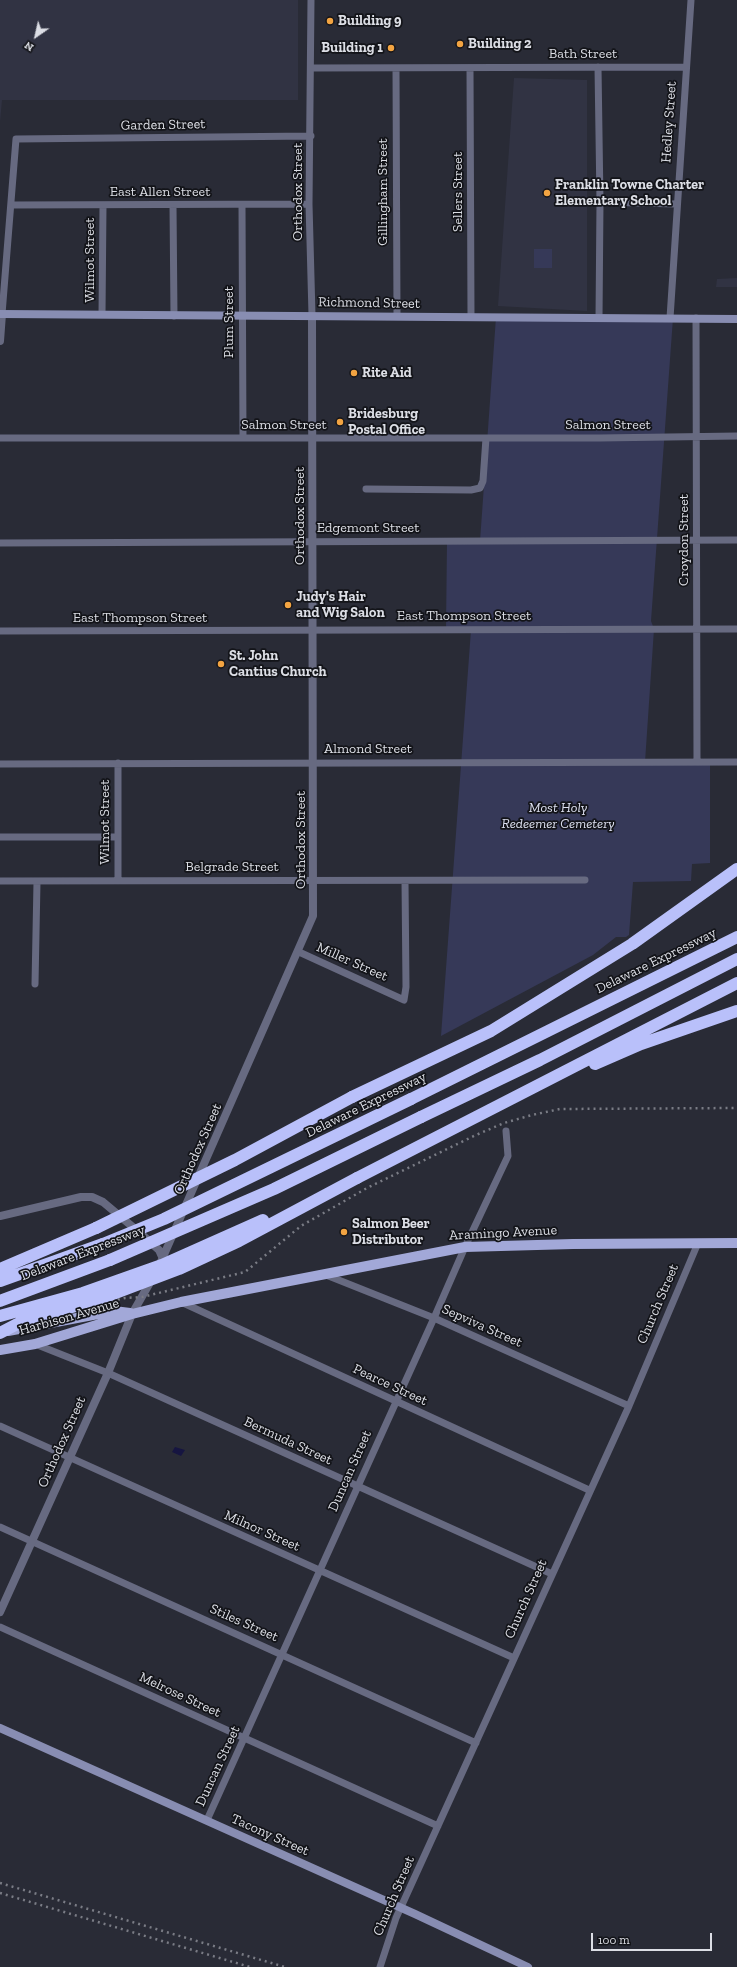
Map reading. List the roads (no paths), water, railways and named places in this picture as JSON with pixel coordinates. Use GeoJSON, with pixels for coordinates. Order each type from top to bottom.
{"type":"FeatureCollection","features":[{"type":"Feature","properties":{"kind":"highway"},"geometry":{"type":"LineString","coordinates":[[0,1269],[96,1228],[235,1160],[352,1097],[491,1031],[632,944],[737,868]]}},
{"type":"Feature","properties":{"kind":"highway","name":"Delaware Expressway"},"geometry":{"type":"LineString","coordinates":[[0,1281],[103,1244],[164,1219],[411,1099],[737,937]]}},
{"type":"Feature","properties":{"kind":"highway","name":"Delaware Expressway"},"geometry":{"type":"LineString","coordinates":[[0,1301],[110,1260],[274,1189],[540,1060],[737,959]]}},
{"type":"Feature","properties":{"kind":"highway"},"geometry":{"type":"LineString","coordinates":[[0,1333],[24,1321],[100,1299],[179,1269],[299,1210],[430,1140],[737,983]]}},
{"type":"Feature","properties":{"kind":"highway"},"geometry":{"type":"LineString","coordinates":[[506,1102],[642,1044],[737,1011]]}},
{"type":"Feature","properties":{"kind":"highway"},"geometry":{"type":"LineString","coordinates":[[0,1316],[83,1293],[162,1265],[357,1178]]}},
{"type":"Feature","properties":{"kind":"main road","name":"Richmond Street"},"geometry":{"type":"LineString","coordinates":[[1,314],[737,319]]}},
{"type":"Feature","properties":{"kind":"main road","name":"Aramingo Avenue"},"geometry":{"type":"LineString","coordinates":[[132,1314],[181,1302],[324,1273],[465,1247],[565,1244],[737,1243]]}},
{"type":"Feature","properties":{"kind":"main road","name":"Harbison Avenue"},"geometry":{"type":"LineString","coordinates":[[0,1333],[114,1311],[132,1314]]}},
{"type":"Feature","properties":{"kind":"main road","name":"Harbison Avenue"},"geometry":{"type":"LineString","coordinates":[[0,1350],[35,1344],[132,1314]]}},
{"type":"Feature","properties":{"kind":"main road","name":"Tacony Street"},"geometry":{"type":"LineString","coordinates":[[0,1728],[207,1820],[528,1967]]}},
{"type":"Feature","properties":{"kind":"street","name":"Orthodox Street"},"geometry":{"type":"LineString","coordinates":[[0,1612],[70,1458],[132,1314],[164,1259],[299,952],[313,916],[315,880],[312,542],[313,438],[309,204],[312,68],[311,0]]}},
{"type":"Feature","properties":{"kind":"street","name":"Hedley Street"},"geometry":{"type":"LineString","coordinates":[[670,318],[676,204],[691,0]]}},
{"type":"Feature","properties":{"kind":"street"},"geometry":{"type":"LineString","coordinates":[[598,67],[600,202],[598,318]]}},
{"type":"Feature","properties":{"kind":"street","name":"Bath Street"},"geometry":{"type":"LineString","coordinates":[[312,68],[686,67]]}},
{"type":"Feature","properties":{"kind":"street","name":"Gillingham Street"},"geometry":{"type":"LineString","coordinates":[[396,68],[397,316]]}},
{"type":"Feature","properties":{"kind":"street","name":"Sellers Street"},"geometry":{"type":"LineString","coordinates":[[470,68],[471,316]]}},
{"type":"Feature","properties":{"kind":"street","name":"Garden Street"},"geometry":{"type":"LineString","coordinates":[[11,205],[16,139],[311,136]]}},
{"type":"Feature","properties":{"kind":"street"},"geometry":{"type":"LineString","coordinates":[[600,202],[676,204]]}},
{"type":"Feature","properties":{"kind":"street","name":"East Allen Street"},"geometry":{"type":"LineString","coordinates":[[11,205],[103,206],[309,204]]}},
{"type":"Feature","properties":{"kind":"street"},"geometry":{"type":"LineString","coordinates":[[0,341],[11,205]]}},
{"type":"Feature","properties":{"kind":"street"},"geometry":{"type":"LineString","coordinates":[[173,205],[174,316]]}},
{"type":"Feature","properties":{"kind":"street","name":"Plum Street"},"geometry":{"type":"LineString","coordinates":[[242,205],[243,438]]}},
{"type":"Feature","properties":{"kind":"street","name":"Wilmot Street"},"geometry":{"type":"LineString","coordinates":[[102,314],[103,206]]}},
{"type":"Feature","properties":{"kind":"street","name":"Croydon Street"},"geometry":{"type":"LineString","coordinates":[[696,318],[697,762]]}},
{"type":"Feature","properties":{"kind":"street","name":"Salmon Street"},"geometry":{"type":"LineString","coordinates":[[0,438],[486,438],[737,436]]}},
{"type":"Feature","properties":{"kind":"street"},"geometry":{"type":"LineString","coordinates":[[366,489],[471,490],[480,488],[486,438]]}},
{"type":"Feature","properties":{"kind":"street","name":"Edgemont Street"},"geometry":{"type":"LineString","coordinates":[[0,543],[737,540]]}},
{"type":"Feature","properties":{"kind":"street","name":"East Thompson Street"},"geometry":{"type":"LineString","coordinates":[[0,631],[737,629]]}},
{"type":"Feature","properties":{"kind":"street","name":"Almond Street"},"geometry":{"type":"LineString","coordinates":[[0,764],[737,762]]}},
{"type":"Feature","properties":{"kind":"street","name":"Wilmot Street"},"geometry":{"type":"LineString","coordinates":[[118,763],[118,880]]}},
{"type":"Feature","properties":{"kind":"street"},"geometry":{"type":"LineString","coordinates":[[0,837],[118,836]]}},
{"type":"Feature","properties":{"kind":"street","name":"Belgrade Street"},"geometry":{"type":"LineString","coordinates":[[0,881],[585,880]]}},
{"type":"Feature","properties":{"kind":"street","name":"Miller Street"},"geometry":{"type":"LineString","coordinates":[[299,952],[404,1000],[406,988],[405,881]]}},
{"type":"Feature","properties":{"kind":"street"},"geometry":{"type":"LineString","coordinates":[[35,984],[37,882]]}},
{"type":"Feature","properties":{"kind":"street","name":"Duncan Street"},"geometry":{"type":"LineString","coordinates":[[207,1820],[245,1739],[465,1247],[508,1156],[506,1131]]}},
{"type":"Feature","properties":{"kind":"street"},"geometry":{"type":"LineString","coordinates":[[0,1216],[81,1197],[92,1197],[103,1202],[140,1233],[159,1250],[164,1259]]}},
{"type":"Feature","properties":{"kind":"street","name":"Church Street"},"geometry":{"type":"LineString","coordinates":[[380,1967],[396,1918],[589,1490],[629,1406],[698,1243]]}},
{"type":"Feature","properties":{"kind":"street","name":"Sepviva Street"},"geometry":{"type":"LineString","coordinates":[[324,1273],[434,1318],[629,1406]]}},
{"type":"Feature","properties":{"kind":"street","name":"Pearce Street"},"geometry":{"type":"LineString","coordinates":[[181,1302],[395,1402],[589,1490]]}},
{"type":"Feature","properties":{"kind":"street","name":"Bermuda Street"},"geometry":{"type":"LineString","coordinates":[[35,1344],[108,1372],[357,1487],[552,1574]]}},
{"type":"Feature","properties":{"kind":"street","name":"Milnor Street"},"geometry":{"type":"LineString","coordinates":[[0,1426],[514,1658]]}},
{"type":"Feature","properties":{"kind":"street","name":"Stiles Street"},"geometry":{"type":"LineString","coordinates":[[0,1527],[476,1743]]}},
{"type":"Feature","properties":{"kind":"street","name":"Melrose Street"},"geometry":{"type":"LineString","coordinates":[[0,1627],[438,1826]]}},
{"type":"Feature","properties":{"kind":"railway"},"geometry":{"type":"LineString","coordinates":[[0,1313],[12,1316],[46,1316],[125,1298],[142,1297],[245,1272],[301,1226],[367,1188],[476,1135],[504,1123],[532,1115],[560,1109],[737,1108]]}},
{"type":"Feature","properties":{"kind":"railway"},"geometry":{"type":"LineString","coordinates":[[0,1883],[285,1967]]}},
{"type":"Feature","properties":{"kind":"railway"},"geometry":{"type":"LineString","coordinates":[[0,1893],[250,1967]]}},
{"type":"Feature","properties":{"kind":"place","name":"Building 9"},"geometry":{"type":"Point","coordinates":[330,21]}},
{"type":"Feature","properties":{"kind":"place","name":"Building 2"},"geometry":{"type":"Point","coordinates":[460,44]}},
{"type":"Feature","properties":{"kind":"place","name":"Building 1"},"geometry":{"type":"Point","coordinates":[391,48]}},
{"type":"Feature","properties":{"kind":"place","name":"Franklin Towne Charter Elementary School"},"geometry":{"type":"Point","coordinates":[547,193]}},
{"type":"Feature","properties":{"kind":"place","name":"Rite Aid"},"geometry":{"type":"Point","coordinates":[354,373]}},
{"type":"Feature","properties":{"kind":"place","name":"Bridesburg Postal Office"},"geometry":{"type":"Point","coordinates":[340,422]}},
{"type":"Feature","properties":{"kind":"place","name":"Judy's Hair and Wig Salon"},"geometry":{"type":"Point","coordinates":[288,605]}},
{"type":"Feature","properties":{"kind":"place","name":"St. John Cantius Church"},"geometry":{"type":"Point","coordinates":[221,664]}},
{"type":"Feature","properties":{"kind":"place","name":"Salmon Beer Distributor"},"geometry":{"type":"Point","coordinates":[344,1232]}},
{"type":"Feature","properties":{"kind":"park label","name":"Most Holy Redeemer Cemetery"},"geometry":{"type":"Point","coordinates":[558,816]}}]}
